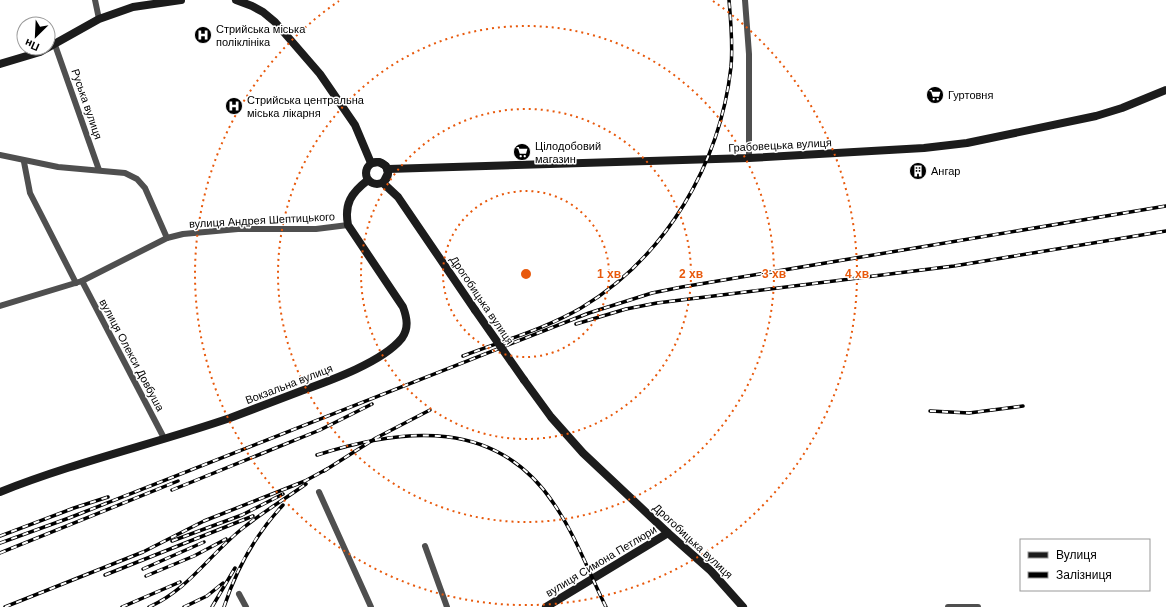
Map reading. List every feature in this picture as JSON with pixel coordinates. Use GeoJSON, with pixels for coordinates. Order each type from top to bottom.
{"type":"FeatureCollection","features":[{"type":"Feature","properties":{"kind":"street"},"geometry":{"type":"LineString","coordinates":[[95,0],[99,19]]}},
{"type":"Feature","properties":{"kind":"street"},"geometry":{"type":"LineString","coordinates":[[56,44],[99,19],[133,7],[181,0]]}},
{"type":"Feature","properties":{"kind":"street"},"geometry":{"type":"LineString","coordinates":[[236,0],[252,6],[269,17],[320,74],[355,125],[371,163]]}},
{"type":"Feature","properties":{"kind":"street"},"geometry":{"type":"LineString","coordinates":[[745,0],[749,54],[749,158]]}},
{"type":"Feature","properties":{"kind":"street","name":"Руська вулиця"},"geometry":{"type":"LineString","coordinates":[[56,48],[99,170]]}},
{"type":"Feature","properties":{"kind":"street"},"geometry":{"type":"LineString","coordinates":[[0,64],[30,56]]}},
{"type":"Feature","properties":{"kind":"street","name":"Грабовецька вулиця"},"geometry":{"type":"LineString","coordinates":[[388,169],[749,158],[924,148],[967,143],[1096,116],[1122,108],[1166,90]]}},
{"type":"Feature","properties":{"kind":"street"},"geometry":{"type":"LineString","coordinates":[[0,155],[24,162],[58,167],[125,173],[137,179],[145,188],[167,238]]}},
{"type":"Feature","properties":{"kind":"street"},"geometry":{"type":"LineString","coordinates":[[24,162],[30,193],[76,283]]}},
{"type":"Feature","properties":{"kind":"street"},"geometry":{"type":"LineString","coordinates":[[379,162],[388,169],[388,177],[383,183],[375,184],[368,180],[366,169],[371,163],[379,162]]}},
{"type":"Feature","properties":{"kind":"street"},"geometry":{"type":"LineString","coordinates":[[348,226],[346,213],[348,202],[357,189],[368,180]]}},
{"type":"Feature","properties":{"kind":"street","name":"Дрогобицька вулиця"},"geometry":{"type":"LineString","coordinates":[[383,183],[398,197],[524,380],[571,440],[668,533],[711,571],[743,607]]}},
{"type":"Feature","properties":{"kind":"street","name":"вулиця Андрея Шептицького"},"geometry":{"type":"LineString","coordinates":[[0,306],[82,281],[167,238],[183,234],[238,229],[316,229],[348,226]]}},
{"type":"Feature","properties":{"kind":"street","name":"Вокзальна вулиця"},"geometry":{"type":"LineString","coordinates":[[0,492],[37,477],[230,418],[338,377],[388,351],[402,338],[407,324],[403,307],[348,226]]}},
{"type":"Feature","properties":{"kind":"street","name":"вулиця Олекси Довбуша"},"geometry":{"type":"LineString","coordinates":[[82,281],[164,438]]}},
{"type":"Feature","properties":{"kind":"street"},"geometry":{"type":"LineString","coordinates":[[319,492],[371,607]]}},
{"type":"Feature","properties":{"kind":"street","name":"вулиця Симона Петлюри"},"geometry":{"type":"LineString","coordinates":[[546,607],[668,533]]}},
{"type":"Feature","properties":{"kind":"street"},"geometry":{"type":"LineString","coordinates":[[425,546],[447,607]]}},
{"type":"Feature","properties":{"kind":"street"},"geometry":{"type":"LineString","coordinates":[[239,594],[246,607]]}},
{"type":"Feature","properties":{"kind":"street"},"geometry":{"type":"LineString","coordinates":[[948,607],[978,607]]}},
{"type":"Feature","properties":{"kind":"railway"},"geometry":{"type":"LineString","coordinates":[[463,356],[553,322],[581,308],[611,287],[639,262],[663,235],[684,205],[701,172],[715,138],[725,103],[732,58],[732,33],[729,0]]}},
{"type":"Feature","properties":{"kind":"railway"},"geometry":{"type":"LineString","coordinates":[[0,543],[69,518],[589,313],[652,293],[1166,206]]}},
{"type":"Feature","properties":{"kind":"railway"},"geometry":{"type":"LineString","coordinates":[[576,324],[626,309],[657,303],[954,266],[1166,231]]}},
{"type":"Feature","properties":{"kind":"railway"},"geometry":{"type":"LineString","coordinates":[[172,490],[320,430],[372,404]]}},
{"type":"Feature","properties":{"kind":"railway"},"geometry":{"type":"LineString","coordinates":[[930,411],[969,413],[1023,406]]}},
{"type":"Feature","properties":{"kind":"railway"},"geometry":{"type":"LineString","coordinates":[[324,471],[376,438],[430,410]]}},
{"type":"Feature","properties":{"kind":"railway"},"geometry":{"type":"LineString","coordinates":[[317,455],[383,439],[415,436],[447,437],[477,443],[505,456],[531,476],[554,504],[576,542],[606,607]]}},
{"type":"Feature","properties":{"kind":"railway"},"geometry":{"type":"LineString","coordinates":[[5,607],[143,552],[204,521],[305,481],[327,469]]}},
{"type":"Feature","properties":{"kind":"railway"},"geometry":{"type":"LineString","coordinates":[[0,553],[178,481]]}},
{"type":"Feature","properties":{"kind":"railway"},"geometry":{"type":"LineString","coordinates":[[149,607],[176,591],[231,538],[258,516],[306,484]]}},
{"type":"Feature","properties":{"kind":"railway"},"geometry":{"type":"LineString","coordinates":[[172,541],[242,515],[283,494]]}},
{"type":"Feature","properties":{"kind":"railway"},"geometry":{"type":"LineString","coordinates":[[0,536],[74,508],[108,497]]}},
{"type":"Feature","properties":{"kind":"railway"},"geometry":{"type":"LineString","coordinates":[[224,607],[235,578],[248,552],[255,540],[283,505]]}},
{"type":"Feature","properties":{"kind":"railway"},"geometry":{"type":"LineString","coordinates":[[105,575],[253,516]]}},
{"type":"Feature","properties":{"kind":"railway"},"geometry":{"type":"LineString","coordinates":[[146,576],[194,556],[226,539]]}},
{"type":"Feature","properties":{"kind":"railway"},"geometry":{"type":"LineString","coordinates":[[143,569],[204,542]]}},
{"type":"Feature","properties":{"kind":"railway"},"geometry":{"type":"LineString","coordinates":[[212,607],[235,568]]}},
{"type":"Feature","properties":{"kind":"railway"},"geometry":{"type":"LineString","coordinates":[[122,607],[180,582]]}},
{"type":"Feature","properties":{"kind":"railway"},"geometry":{"type":"LineString","coordinates":[[184,607],[207,596],[223,583]]}},
{"type":"Feature","properties":{"kind":"place","name":"Стрийська міська поліклініка"},"geometry":{"type":"Point","coordinates":[203,35]}},
{"type":"Feature","properties":{"kind":"place","name":"Гуртовня"},"geometry":{"type":"Point","coordinates":[935,95]}},
{"type":"Feature","properties":{"kind":"place","name":"Стрийська центральна міська лікарня"},"geometry":{"type":"Point","coordinates":[234,106]}},
{"type":"Feature","properties":{"kind":"place","name":"Цілодобовий магазин"},"geometry":{"type":"Point","coordinates":[522,152]}},
{"type":"Feature","properties":{"kind":"place","name":"Ангар"},"geometry":{"type":"Point","coordinates":[918,171]}}]}
